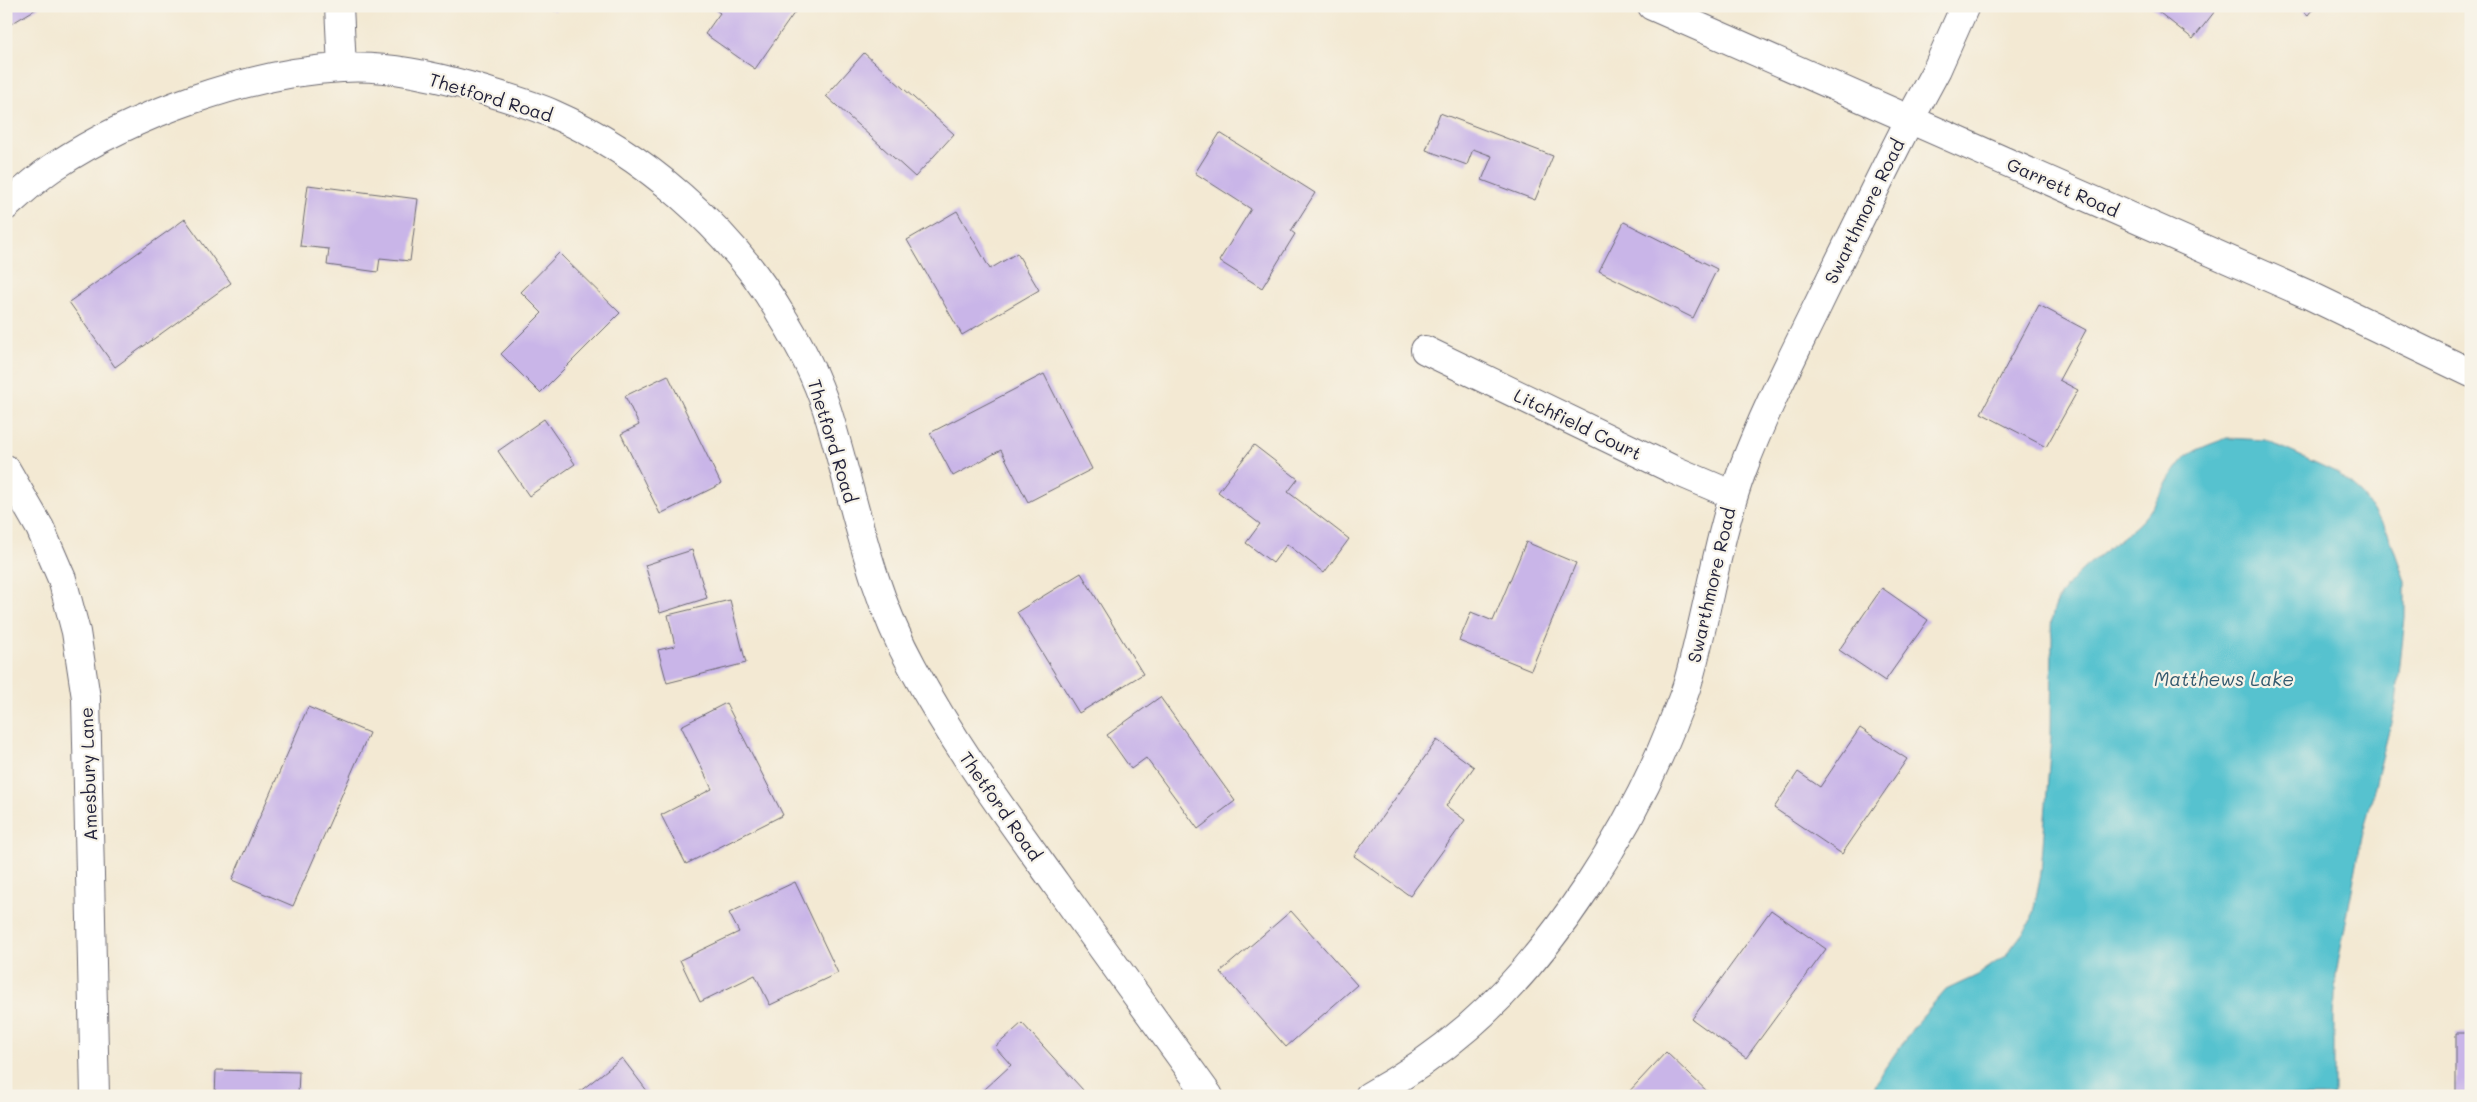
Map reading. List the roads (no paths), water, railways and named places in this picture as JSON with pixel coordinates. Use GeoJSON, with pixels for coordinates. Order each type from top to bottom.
{"type":"FeatureCollection","features":[{"type":"Feature","properties":{"kind":"street"},"geometry":{"type":"LineString","coordinates":[[339,6],[342,68]]}},
{"type":"Feature","properties":{"kind":"street","name":"Garrett Road"},"geometry":{"type":"LineString","coordinates":[[1652,6],[2309,294],[2471,373]]}},
{"type":"Feature","properties":{"kind":"street","name":"Swarthmore Road"},"geometry":{"type":"LineString","coordinates":[[1369,1096],[1414,1070],[1435,1054],[1469,1026],[1517,978],[1563,920],[1613,845],[1640,796],[1688,684],[1733,495],[1771,401],[1910,119],[1937,69],[1965,6]]}},
{"type":"Feature","properties":{"kind":"street","name":"Thetford Road"},"geometry":{"type":"LineString","coordinates":[[6,206],[53,167],[114,132],[194,99],[269,78],[342,68],[384,69],[448,80],[552,114],[636,161],[667,183],[737,253],[778,308],[808,363],[826,407],[879,594],[912,666],[976,774],[1209,1096]]}},
{"type":"Feature","properties":{"kind":"street","name":"Litchfield Court"},"geometry":{"type":"LineString","coordinates":[[1425,350],[1672,469],[1733,495]]}},
{"type":"Feature","properties":{"kind":"street","name":"Amesbury Lane"},"geometry":{"type":"LineString","coordinates":[[6,469],[40,528],[62,579],[76,632],[86,698],[95,1096]]}},
{"type":"Feature","properties":{"kind":"water","name":"Matthews Lake"},"geometry":{"type":"Polygon","coordinates":[[[2227,438],[2265,440],[2338,473],[2361,493],[2388,533],[2405,581],[2405,617],[2396,703],[2362,837],[2336,974],[2334,1096],[1870,1096],[1885,1068],[1913,1028],[1946,990],[1978,975],[2006,955],[2031,922],[2041,873],[2051,737],[2052,617],[2058,600],[2083,569],[2131,531],[2144,518],[2184,458],[2189,454],[2227,438]]]}}]}
